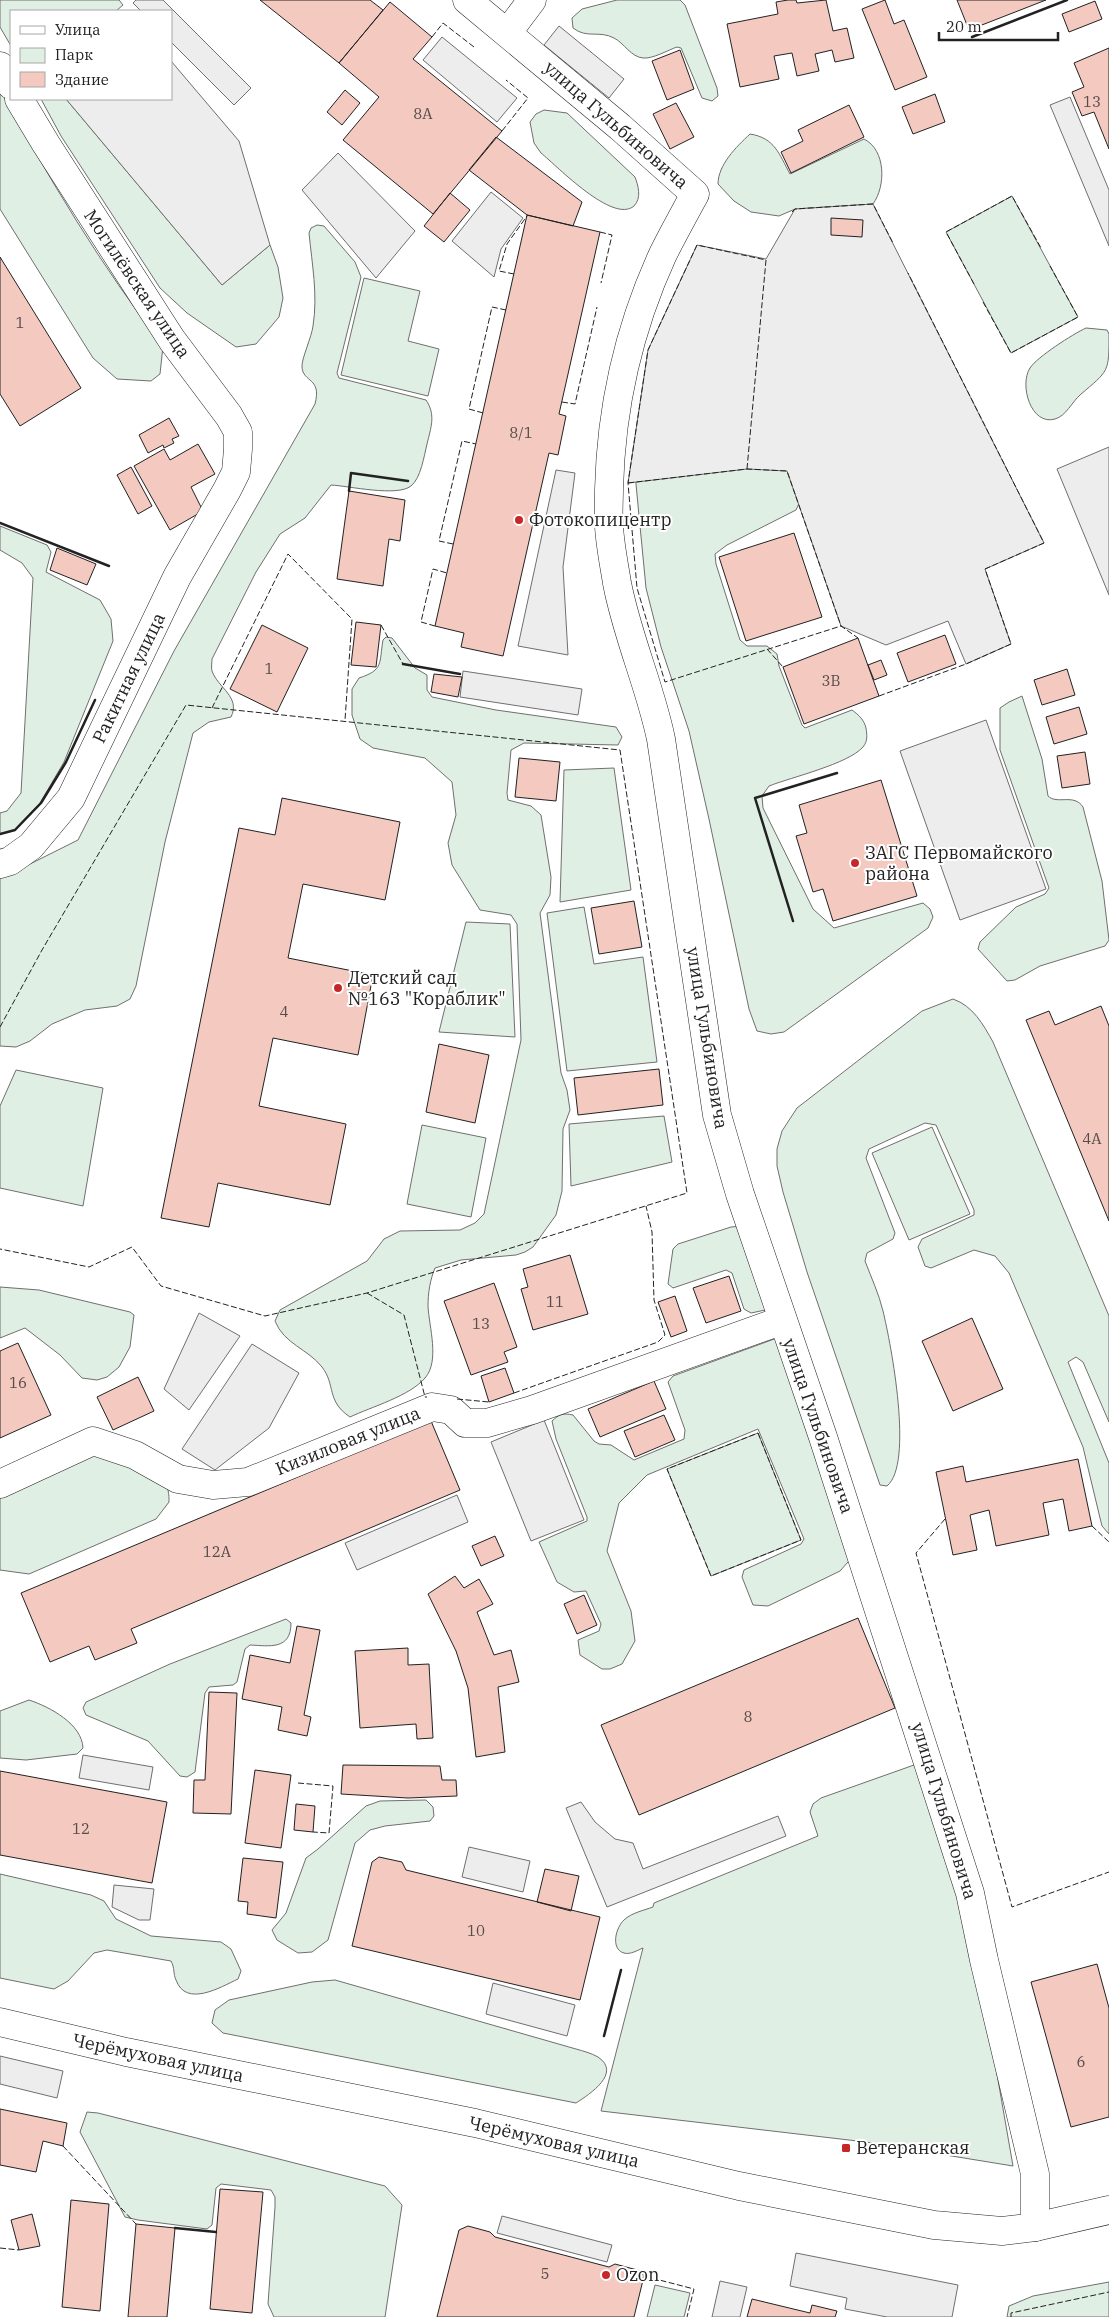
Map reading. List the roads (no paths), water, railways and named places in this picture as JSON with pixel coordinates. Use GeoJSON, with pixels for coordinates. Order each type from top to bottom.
{"type":"FeatureCollection","features":[{"type":"Feature","properties":{"kind":"street","name":"улица Гульбиновича"},"geometry":{"type":"LineString","coordinates":[[467,0],[508,32],[695,194],[663,254],[626,355],[615,409],[610,457],[609,526],[618,584],[630,637],[648,690],[661,740],[717,1115],[740,1194],[829,1456],[970,1892],[984,1960],[1035,2174],[1034,2227]]}},
{"type":"Feature","properties":{"kind":"street"},"geometry":{"type":"LineString","coordinates":[[508,32],[532,0]]}},
{"type":"Feature","properties":{"kind":"street"},"geometry":{"type":"LineString","coordinates":[[0,66],[10,83]]}},
{"type":"Feature","properties":{"kind":"street","name":"Могилёвская улица"},"geometry":{"type":"LineString","coordinates":[[20,100],[172,340],[229,416],[238,432],[236,472]]}},
{"type":"Feature","properties":{"kind":"street","name":"Ракитная улица"},"geometry":{"type":"LineString","coordinates":[[0,864],[10,861],[31,846],[71,798],[178,577],[236,472]]}},
{"type":"Feature","properties":{"kind":"street","name":"Кизиловая улица"},"geometry":{"type":"LineString","coordinates":[[0,1484],[93,1442],[135,1455],[178,1479],[213,1485],[248,1482],[432,1407],[451,1410],[465,1423],[487,1423],[532,1410],[783,1320]]}},
{"type":"Feature","properties":{"kind":"street","name":"Черёмуховая улица"},"geometry":{"type":"LineString","coordinates":[[0,2022],[126,2052],[475,2123],[739,2186],[934,2225],[1002,2231],[1034,2227],[1109,2210]]}},
{"type":"Feature","properties":{"kind":"place","name":"Фотокопицентр"},"geometry":{"type":"Point","coordinates":[519,520]}},
{"type":"Feature","properties":{"kind":"place","name":"ЗАГС Первомайского района"},"geometry":{"type":"Point","coordinates":[855,863]}},
{"type":"Feature","properties":{"kind":"place","name":"Детский сад №163 \"Кораблик\""},"geometry":{"type":"Point","coordinates":[338,988]}},
{"type":"Feature","properties":{"kind":"place","name":"Ветеранская"},"geometry":{"type":"Point","coordinates":[846,2148]}},
{"type":"Feature","properties":{"kind":"place","name":"Ozon"},"geometry":{"type":"Point","coordinates":[606,2275]}}]}
